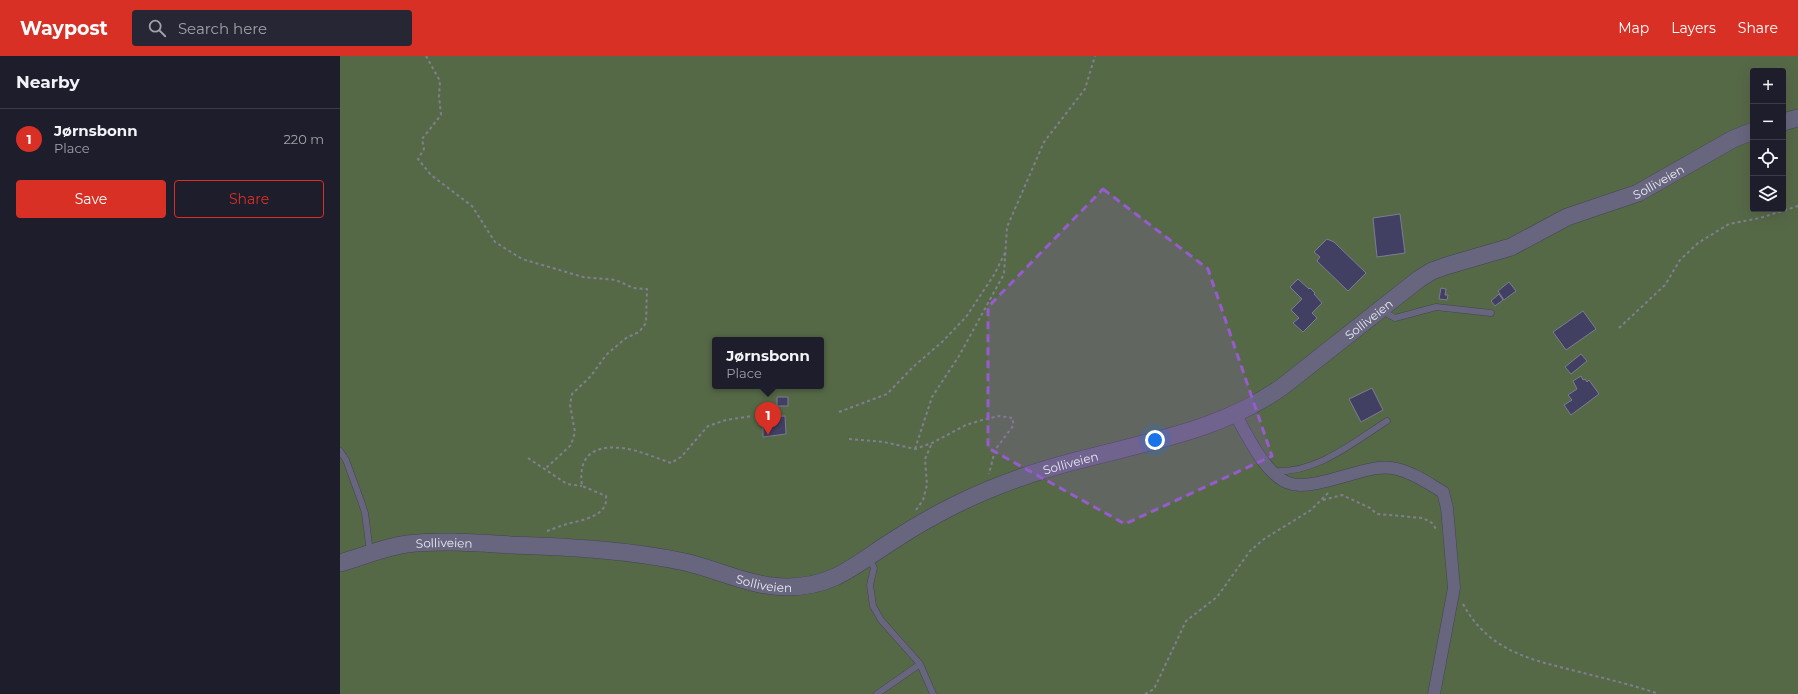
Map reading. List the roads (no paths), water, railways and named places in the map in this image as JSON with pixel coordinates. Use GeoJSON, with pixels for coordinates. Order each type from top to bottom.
{"type":"FeatureCollection","features":[{"type":"Feature","properties":{"kind":"street"},"geometry":{"type":"LineString","coordinates":[[1786,121],[1798,118]]}},
{"type":"Feature","properties":{"kind":"street","name":"Solliveien"},"geometry":{"type":"LineString","coordinates":[[340,563],[388,548],[408,544],[460,542],[590,548],[633,553],[687,562],[752,582],[786,587],[807,585],[831,579],[869,558],[895,539],[955,505],[1035,472],[1185,433],[1236,415],[1261,402],[1282,387],[1419,279],[1432,271],[1511,247],[1567,217],[1638,192],[1734,139],[1750,132]]}},
{"type":"Feature","properties":{"kind":"street"},"geometry":{"type":"LineString","coordinates":[[1236,415],[1250,441],[1271,471],[1280,479],[1293,484],[1304,485],[1377,468],[1397,469],[1444,492],[1448,508],[1454,588],[1434,694]]}},
{"type":"Feature","properties":{"kind":"lane"},"geometry":{"type":"LineString","coordinates":[[1380,310],[1395,318],[1436,307],[1491,313]]}},
{"type":"Feature","properties":{"kind":"lane"},"geometry":{"type":"LineString","coordinates":[[1271,471],[1298,469],[1314,465],[1387,421]]}},
{"type":"Feature","properties":{"kind":"lane"},"geometry":{"type":"LineString","coordinates":[[340,451],[346,460],[365,513],[370,554]]}},
{"type":"Feature","properties":{"kind":"lane"},"geometry":{"type":"LineString","coordinates":[[869,558],[874,568],[870,585],[872,606],[881,620],[920,664],[933,694]]}},
{"type":"Feature","properties":{"kind":"lane"},"geometry":{"type":"LineString","coordinates":[[877,694],[920,664]]}},
{"type":"Feature","properties":{"kind":"place","name":"Jørnsbonn"},"geometry":{"type":"Point","coordinates":[768,435]}}]}
